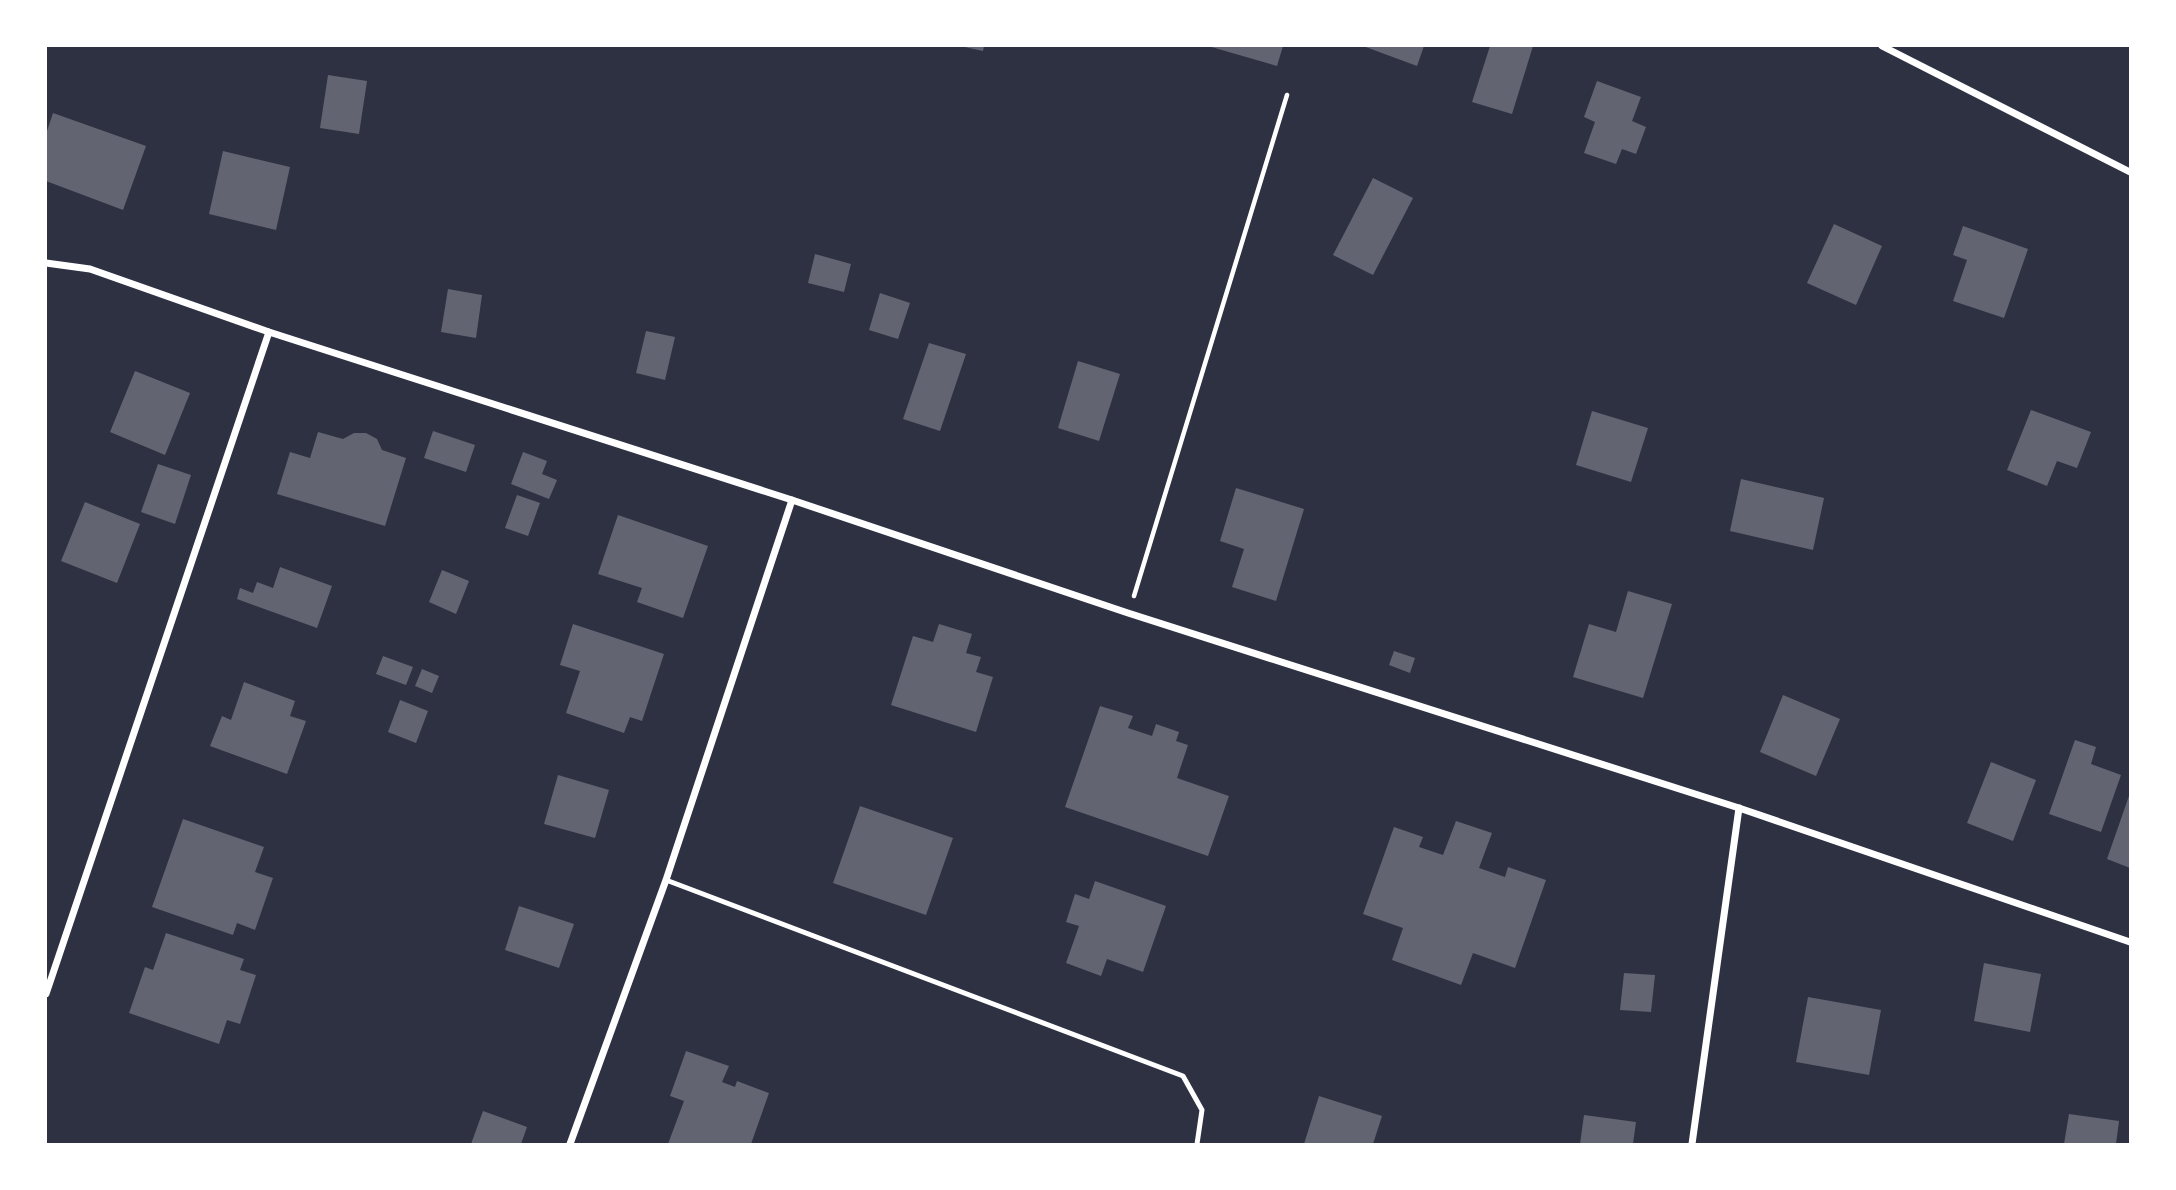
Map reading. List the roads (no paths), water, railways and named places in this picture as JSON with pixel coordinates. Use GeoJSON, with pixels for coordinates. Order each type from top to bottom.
{"type":"FeatureCollection","features":[{"type":"Feature","properties":{"kind":"street"},"geometry":{"type":"LineString","coordinates":[[1882,46],[2130,172]]}},
{"type":"Feature","properties":{"kind":"street"},"geometry":{"type":"LineString","coordinates":[[46,263],[90,269],[269,332],[792,500],[1128,613],[1739,808],[2130,942]]}},
{"type":"Feature","properties":{"kind":"street"},"geometry":{"type":"LineString","coordinates":[[46,994],[269,332]]}},
{"type":"Feature","properties":{"kind":"street"},"geometry":{"type":"LineString","coordinates":[[570,1144],[666,880],[792,500]]}},
{"type":"Feature","properties":{"kind":"street"},"geometry":{"type":"LineString","coordinates":[[1692,1144],[1739,808]]}},
{"type":"Feature","properties":{"kind":"lane"},"geometry":{"type":"LineString","coordinates":[[666,880],[1183,1076],[1202,1110],[1197,1144]]}}]}
